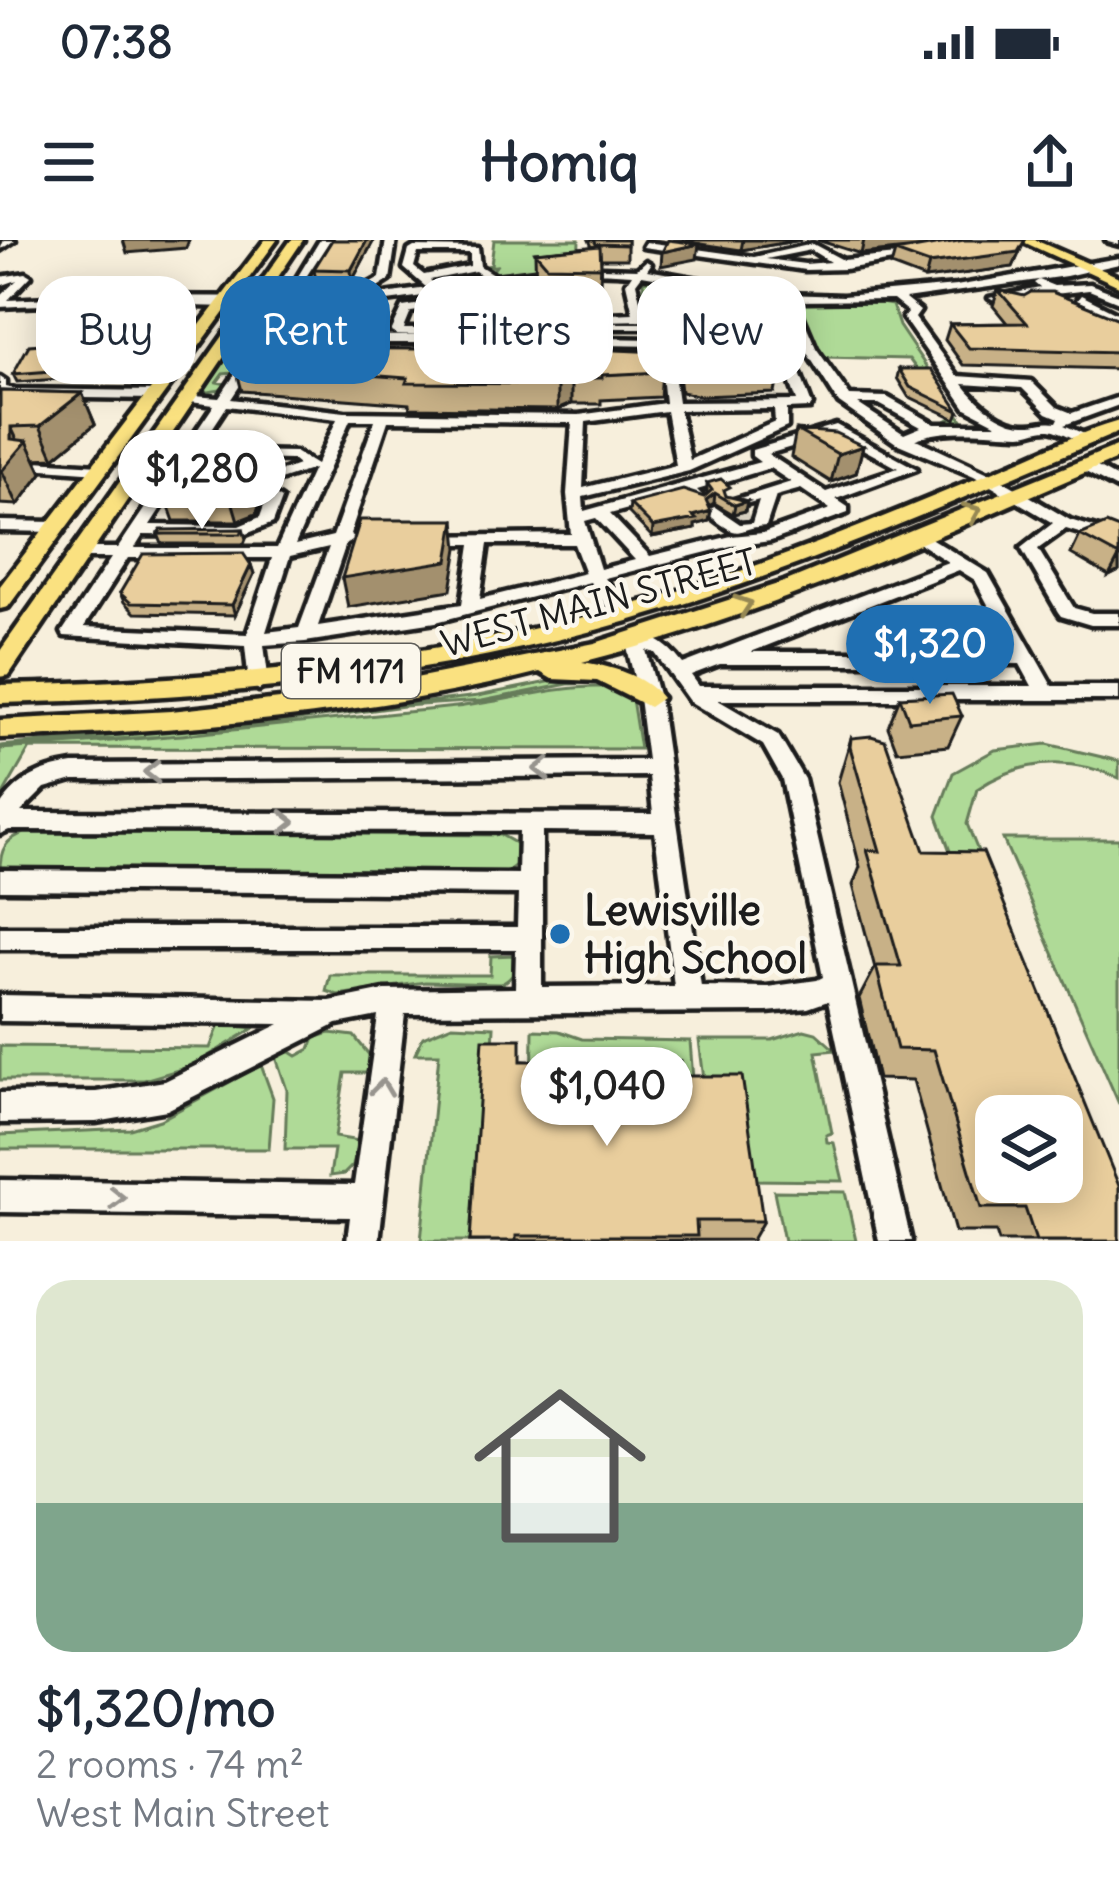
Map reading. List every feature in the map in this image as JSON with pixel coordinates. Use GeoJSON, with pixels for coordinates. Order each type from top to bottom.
{"type":"FeatureCollection","features":[{"type":"Feature","properties":{"kind":"main road"},"geometry":{"type":"LineString","coordinates":[[244,276],[271,240]]}},
{"type":"Feature","properties":{"kind":"main road"},"geometry":{"type":"LineString","coordinates":[[272,276],[297,240]]}},
{"type":"Feature","properties":{"kind":"main road"},"geometry":{"type":"LineString","coordinates":[[1025,240],[1119,282]]}},
{"type":"Feature","properties":{"kind":"main road"},"geometry":{"type":"LineString","coordinates":[[1048,240],[1114,266]]}},
{"type":"Feature","properties":{"kind":"main road"},"geometry":{"type":"LineString","coordinates":[[0,602],[220,308]]}},
{"type":"Feature","properties":{"kind":"main road"},"geometry":{"type":"LineString","coordinates":[[78,693],[43,683],[4,662],[220,350]]}},
{"type":"Feature","properties":{"kind":"main road"},"geometry":{"type":"LineString","coordinates":[[155,395],[187,398]]}},
{"type":"Feature","properties":{"kind":"main road","name":"WEST MAIN STREET"},"geometry":{"type":"LineString","coordinates":[[0,694],[259,683],[381,666],[619,613],[699,592],[1119,426]]}},
{"type":"Feature","properties":{"kind":"main road"},"geometry":{"type":"LineString","coordinates":[[118,444],[154,445]]}},
{"type":"Feature","properties":{"kind":"main road","name":"WEST MAIN STREET"},"geometry":{"type":"LineString","coordinates":[[0,729],[303,704],[429,685],[634,639],[779,593],[1119,452]]}},
{"type":"Feature","properties":{"kind":"main road"},"geometry":{"type":"LineString","coordinates":[[93,477],[126,486]]}},
{"type":"Feature","properties":{"kind":"main road"},"geometry":{"type":"LineString","coordinates":[[619,613],[634,639]]}},
{"type":"Feature","properties":{"kind":"main road"},"geometry":{"type":"LineString","coordinates":[[429,685],[496,683],[581,668],[626,681],[649,698]]}},
{"type":"Feature","properties":{"kind":"street"},"geometry":{"type":"LineString","coordinates":[[0,247],[10,240]]}},
{"type":"Feature","properties":{"kind":"street"},"geometry":{"type":"LineString","coordinates":[[301,276],[325,240]]}},
{"type":"Feature","properties":{"kind":"street"},"geometry":{"type":"LineString","coordinates":[[386,276],[391,240]]}},
{"type":"Feature","properties":{"kind":"street"},"geometry":{"type":"LineString","coordinates":[[613,283],[631,283],[642,271],[646,243],[795,266],[844,266],[935,254]]}},
{"type":"Feature","properties":{"kind":"street"},"geometry":{"type":"LineString","coordinates":[[753,259],[813,247],[844,266]]}},
{"type":"Feature","properties":{"kind":"street"},"geometry":{"type":"LineString","coordinates":[[418,276],[409,266],[414,250],[475,250],[477,268]]}},
{"type":"Feature","properties":{"kind":"street"},"geometry":{"type":"LineString","coordinates":[[806,297],[896,297],[1114,266]]}},
{"type":"Feature","properties":{"kind":"street"},"geometry":{"type":"LineString","coordinates":[[431,276],[477,268],[489,276]]}},
{"type":"Feature","properties":{"kind":"street"},"geometry":{"type":"LineString","coordinates":[[515,276],[556,270],[670,276]]}},
{"type":"Feature","properties":{"kind":"street"},"geometry":{"type":"LineString","coordinates":[[1028,278],[1118,316]]}},
{"type":"Feature","properties":{"kind":"street"},"geometry":{"type":"LineString","coordinates":[[631,283],[637,310]]}},
{"type":"Feature","properties":{"kind":"street"},"geometry":{"type":"LineString","coordinates":[[4,285],[0,303],[36,302]]}},
{"type":"Feature","properties":{"kind":"street"},"geometry":{"type":"LineString","coordinates":[[896,297],[914,310],[1055,289],[1090,287],[1119,298]]}},
{"type":"Feature","properties":{"kind":"street"},"geometry":{"type":"LineString","coordinates":[[914,310],[909,318],[971,405],[1020,430],[1119,401]]}},
{"type":"Feature","properties":{"kind":"street"},"geometry":{"type":"LineString","coordinates":[[583,316],[647,316],[649,326],[560,326],[560,320],[583,316]]}},
{"type":"Feature","properties":{"kind":"street"},"geometry":{"type":"LineString","coordinates":[[414,337],[357,333],[295,339],[257,349],[71,632],[254,640],[305,636],[470,608],[731,541],[765,538],[842,510]]}},
{"type":"Feature","properties":{"kind":"street"},"geometry":{"type":"LineString","coordinates":[[806,345],[825,379],[844,400],[901,440],[990,479],[1064,523],[1119,540]]}},
{"type":"Feature","properties":{"kind":"street"},"geometry":{"type":"LineString","coordinates":[[953,380],[1026,384],[1052,410],[1072,418]]}},
{"type":"Feature","properties":{"kind":"street"},"geometry":{"type":"LineString","coordinates":[[0,381],[0,389],[8,394],[155,395]]}},
{"type":"Feature","properties":{"kind":"street"},"geometry":{"type":"LineString","coordinates":[[669,384],[684,468]]}},
{"type":"Feature","properties":{"kind":"street"},"geometry":{"type":"LineString","coordinates":[[187,398],[346,416],[579,419],[672,406],[805,404],[798,384]]}},
{"type":"Feature","properties":{"kind":"street"},"geometry":{"type":"LineString","coordinates":[[844,400],[882,400],[932,428]]}},
{"type":"Feature","properties":{"kind":"street"},"geometry":{"type":"LineString","coordinates":[[575,494],[684,468],[782,424],[780,405]]}},
{"type":"Feature","properties":{"kind":"street"},"geometry":{"type":"LineString","coordinates":[[259,683],[254,640],[316,466],[331,448],[346,416]]}},
{"type":"Feature","properties":{"kind":"street"},"geometry":{"type":"LineString","coordinates":[[305,636],[383,416]]}},
{"type":"Feature","properties":{"kind":"street"},"geometry":{"type":"LineString","coordinates":[[579,419],[578,538],[595,578],[619,613]]}},
{"type":"Feature","properties":{"kind":"street"},"geometry":{"type":"LineString","coordinates":[[1050,424],[1086,440]]}},
{"type":"Feature","properties":{"kind":"street"},"geometry":{"type":"LineString","coordinates":[[901,440],[932,428],[1010,425]]}},
{"type":"Feature","properties":{"kind":"street"},"geometry":{"type":"LineString","coordinates":[[723,506],[780,446],[836,429],[910,469],[823,498]]}},
{"type":"Feature","properties":{"kind":"street"},"geometry":{"type":"LineString","coordinates":[[938,456],[969,443],[961,429]]}},
{"type":"Feature","properties":{"kind":"street"},"geometry":{"type":"LineString","coordinates":[[780,446],[794,452],[819,443],[848,456]]}},
{"type":"Feature","properties":{"kind":"street"},"geometry":{"type":"LineString","coordinates":[[154,445],[296,456],[316,466]]}},
{"type":"Feature","properties":{"kind":"street"},"geometry":{"type":"LineString","coordinates":[[732,446],[764,458],[870,528]]}},
{"type":"Feature","properties":{"kind":"street"},"geometry":{"type":"LineString","coordinates":[[190,450],[331,448]]}},
{"type":"Feature","properties":{"kind":"street"},"geometry":{"type":"LineString","coordinates":[[35,465],[93,477]]}},
{"type":"Feature","properties":{"kind":"street"},"geometry":{"type":"LineString","coordinates":[[173,476],[280,476],[316,466]]}},
{"type":"Feature","properties":{"kind":"street"},"geometry":{"type":"LineString","coordinates":[[1084,466],[1119,484]]}},
{"type":"Feature","properties":{"kind":"street"},"geometry":{"type":"LineString","coordinates":[[865,467],[883,478]]}},
{"type":"Feature","properties":{"kind":"street"},"geometry":{"type":"LineString","coordinates":[[577,518],[599,512],[723,506],[802,484]]}},
{"type":"Feature","properties":{"kind":"street"},"geometry":{"type":"LineString","coordinates":[[723,506],[769,492]]}},
{"type":"Feature","properties":{"kind":"street"},"geometry":{"type":"LineString","coordinates":[[161,495],[308,498]]}},
{"type":"Feature","properties":{"kind":"street"},"geometry":{"type":"LineString","coordinates":[[138,530],[242,531],[267,520],[274,499]]}},
{"type":"Feature","properties":{"kind":"street"},"geometry":{"type":"LineString","coordinates":[[599,512],[648,564]]}},
{"type":"Feature","properties":{"kind":"street"},"geometry":{"type":"LineString","coordinates":[[1064,523],[1030,544],[1030,554],[1067,612],[1091,619],[1119,619]]}},
{"type":"Feature","properties":{"kind":"street"},"geometry":{"type":"LineString","coordinates":[[0,526],[56,527]]}},
{"type":"Feature","properties":{"kind":"street"},"geometry":{"type":"LineString","coordinates":[[917,535],[982,577],[1046,694]]}},
{"type":"Feature","properties":{"kind":"street"},"geometry":{"type":"LineString","coordinates":[[80,553],[284,553],[340,538],[362,538]]}},
{"type":"Feature","properties":{"kind":"street"},"geometry":{"type":"LineString","coordinates":[[400,538],[578,538]]}},
{"type":"Feature","properties":{"kind":"street"},"geometry":{"type":"LineString","coordinates":[[470,608],[480,538]]}},
{"type":"Feature","properties":{"kind":"street"},"geometry":{"type":"LineString","coordinates":[[679,673],[961,563]]}},
{"type":"Feature","properties":{"kind":"street"},"geometry":{"type":"LineString","coordinates":[[634,639],[662,649],[694,693],[771,740],[793,778],[895,1241]]}},
{"type":"Feature","properties":{"kind":"street"},"geometry":{"type":"LineString","coordinates":[[634,639],[649,698],[689,998]]}},
{"type":"Feature","properties":{"kind":"street"},"geometry":{"type":"LineString","coordinates":[[719,658],[1027,658]]}},
{"type":"Feature","properties":{"kind":"street"},"geometry":{"type":"LineString","coordinates":[[694,693],[1119,693]]}},
{"type":"Feature","properties":{"kind":"street"},"geometry":{"type":"LineString","coordinates":[[1,823],[24,787],[45,775],[659,768]]}},
{"type":"Feature","properties":{"kind":"street"},"geometry":{"type":"LineString","coordinates":[[528,999],[531,822]]}},
{"type":"Feature","properties":{"kind":"street"},"geometry":{"type":"LineString","coordinates":[[1,823],[666,823]]}},
{"type":"Feature","properties":{"kind":"street"},"geometry":{"type":"LineString","coordinates":[[0,880],[530,884]]}},
{"type":"Feature","properties":{"kind":"street"},"geometry":{"type":"LineString","coordinates":[[0,938],[529,938]]}},
{"type":"Feature","properties":{"kind":"street"},"geometry":{"type":"LineString","coordinates":[[0,1008],[333,1012],[393,1002],[794,998],[828,991],[837,982]]}},
{"type":"Feature","properties":{"kind":"street"},"geometry":{"type":"LineString","coordinates":[[363,1241],[393,1002]]}},
{"type":"Feature","properties":{"kind":"street"},"geometry":{"type":"LineString","coordinates":[[0,1108],[96,1107],[167,1095],[333,1012]]}},
{"type":"Feature","properties":{"kind":"street"},"geometry":{"type":"LineString","coordinates":[[0,1196],[368,1201]]}},
{"type":"Feature","properties":{"kind":"green space"},"geometry":{"type":"Polygon","coordinates":[[[494,240],[579,240],[578,266],[491,273],[496,266],[483,267],[491,265],[494,240]]]}},
{"type":"Feature","properties":{"kind":"green space"},"geometry":{"type":"Polygon","coordinates":[[[806,304],[892,305],[899,326],[965,424],[939,425],[952,417],[909,359],[824,357],[806,332],[806,304]]]}},
{"type":"Feature","properties":{"kind":"green space"},"geometry":{"type":"Polygon","coordinates":[[[220,367],[217,382],[227,384],[203,393],[220,367]]]}},
{"type":"Feature","properties":{"kind":"green space"},"geometry":{"type":"Polygon","coordinates":[[[578,676],[601,679],[482,701],[404,706],[183,735],[0,746],[281,720],[478,696],[578,676]]]}},
{"type":"Feature","properties":{"kind":"green space"},"geometry":{"type":"Polygon","coordinates":[[[606,680],[632,699],[640,749],[30,748],[0,800],[0,749],[456,707],[600,687],[606,680]]]}},
{"type":"Feature","properties":{"kind":"green space"},"geometry":{"type":"Polygon","coordinates":[[[1047,744],[1119,761],[1119,778],[1082,766],[1046,764],[994,779],[977,789],[967,824],[1077,1095],[1040,1095],[937,816],[953,773],[995,750],[1047,744]]]}},
{"type":"Feature","properties":{"kind":"green space"},"geometry":{"type":"Polygon","coordinates":[[[26,832],[501,835],[517,844],[520,862],[505,873],[0,870],[6,846],[26,832]]]}},
{"type":"Feature","properties":{"kind":"green space"},"geometry":{"type":"Polygon","coordinates":[[[1003,839],[1119,839],[1119,1104],[1003,839]]]}},
{"type":"Feature","properties":{"kind":"green space"},"geometry":{"type":"Polygon","coordinates":[[[514,955],[514,972],[501,984],[425,982],[338,995],[326,991],[330,975],[490,975],[491,956],[514,955]]]}},
{"type":"Feature","properties":{"kind":"green space"},"geometry":{"type":"Polygon","coordinates":[[[220,1023],[254,1028],[192,1066],[144,1080],[0,1080],[0,1046],[210,1048],[220,1023]]]}},
{"type":"Feature","properties":{"kind":"green space"},"geometry":{"type":"Polygon","coordinates":[[[452,1025],[494,1027],[483,1241],[421,1241],[439,1054],[415,1054],[423,1037],[452,1025]]]}},
{"type":"Feature","properties":{"kind":"green space"},"geometry":{"type":"Polygon","coordinates":[[[533,1030],[559,1031],[582,1039],[690,1041],[695,1106],[532,1112],[533,1030]]]}},
{"type":"Feature","properties":{"kind":"green space"},"geometry":{"type":"Polygon","coordinates":[[[804,1030],[816,1033],[835,1050],[816,1052],[832,1133],[826,1135],[827,1142],[834,1143],[843,1181],[740,1180],[707,1103],[699,1040],[772,1040],[804,1030]]]}},
{"type":"Feature","properties":{"kind":"green space"},"geometry":{"type":"Polygon","coordinates":[[[330,1033],[354,1036],[370,1056],[367,1073],[345,1073],[335,1137],[359,1141],[353,1165],[344,1174],[330,1176],[334,1149],[285,1149],[287,1090],[276,1057],[289,1051],[297,1056],[310,1049],[314,1038],[330,1033]]]}},
{"type":"Feature","properties":{"kind":"green space"},"geometry":{"type":"Polygon","coordinates":[[[261,1065],[273,1098],[269,1149],[0,1149],[0,1135],[130,1129],[160,1120],[261,1065]]]}},
{"type":"Feature","properties":{"kind":"green space"},"geometry":{"type":"Polygon","coordinates":[[[1083,1109],[1119,1197],[1083,1146],[1083,1109]]]}},
{"type":"Feature","properties":{"kind":"green space"},"geometry":{"type":"Polygon","coordinates":[[[774,1191],[845,1192],[856,1241],[784,1241],[774,1191]]]}},
{"type":"Feature","properties":{"kind":"building"},"geometry":{"type":"Polygon","coordinates":[[[332,240],[367,240],[351,270],[314,269],[332,240]]]}},
{"type":"Feature","properties":{"kind":"building"},"geometry":{"type":"Polygon","coordinates":[[[594,240],[627,240],[627,245],[596,244],[594,240]]]}},
{"type":"Feature","properties":{"kind":"building"},"geometry":{"type":"Polygon","coordinates":[[[668,240],[699,244],[662,252],[668,240]]]}},
{"type":"Feature","properties":{"kind":"building"},"geometry":{"type":"Polygon","coordinates":[[[964,240],[1025,240],[1018,252],[929,264],[895,252],[964,240]]]}},
{"type":"Feature","properties":{"kind":"building"},"geometry":{"type":"Polygon","coordinates":[[[600,246],[601,267],[547,266],[535,252],[600,246]]]}},
{"type":"Feature","properties":{"kind":"building"},"geometry":{"type":"Polygon","coordinates":[[[998,290],[1024,296],[1052,292],[1119,319],[1119,352],[969,348],[950,324],[1027,323],[998,290]]]}},
{"type":"Feature","properties":{"kind":"building"},"geometry":{"type":"Polygon","coordinates":[[[36,344],[36,372],[13,374],[29,345],[36,344]]]}},
{"type":"Feature","properties":{"kind":"building"},"geometry":{"type":"Polygon","coordinates":[[[390,349],[414,349],[414,383],[390,377],[390,349]]]}},
{"type":"Feature","properties":{"kind":"building"},"geometry":{"type":"Polygon","coordinates":[[[613,350],[637,351],[637,373],[613,374],[613,350]]]}},
{"type":"Feature","properties":{"kind":"building"},"geometry":{"type":"Polygon","coordinates":[[[899,369],[931,369],[959,411],[910,387],[899,369]]]}},
{"type":"Feature","properties":{"kind":"building"},"geometry":{"type":"Polygon","coordinates":[[[0,391],[82,393],[40,426],[11,427],[11,439],[27,441],[0,471],[0,391]]]}},
{"type":"Feature","properties":{"kind":"building"},"geometry":{"type":"Polygon","coordinates":[[[796,430],[835,433],[863,446],[838,454],[796,430]]]}},
{"type":"Feature","properties":{"kind":"building"},"geometry":{"type":"Polygon","coordinates":[[[206,436],[246,437],[204,440],[206,436]]]}},
{"type":"Feature","properties":{"kind":"building"},"geometry":{"type":"Polygon","coordinates":[[[267,475],[265,480],[192,478],[267,475]]]}},
{"type":"Feature","properties":{"kind":"building"},"geometry":{"type":"Polygon","coordinates":[[[173,477],[251,480],[249,486],[230,494],[164,493],[173,477]]]}},
{"type":"Feature","properties":{"kind":"building"},"geometry":{"type":"Polygon","coordinates":[[[721,479],[730,487],[724,490],[726,496],[747,501],[735,505],[715,493],[706,500],[711,511],[693,516],[696,519],[653,527],[630,504],[683,490],[704,497],[712,490],[707,483],[721,479]]]}},
{"type":"Feature","properties":{"kind":"building"},"geometry":{"type":"Polygon","coordinates":[[[360,520],[455,520],[448,561],[342,578],[360,520]]]}},
{"type":"Feature","properties":{"kind":"building"},"geometry":{"type":"Polygon","coordinates":[[[1106,524],[1119,529],[1119,556],[1080,535],[1106,524]]]}},
{"type":"Feature","properties":{"kind":"building"},"geometry":{"type":"Polygon","coordinates":[[[243,529],[241,534],[158,534],[161,530],[243,529]]]}},
{"type":"Feature","properties":{"kind":"building"},"geometry":{"type":"Polygon","coordinates":[[[243,553],[251,565],[232,605],[131,603],[120,593],[143,554],[243,553]]]}},
{"type":"Feature","properties":{"kind":"building"},"geometry":{"type":"Polygon","coordinates":[[[952,694],[962,716],[909,721],[900,697],[952,694]]]}},
{"type":"Feature","properties":{"kind":"building"},"geometry":{"type":"Polygon","coordinates":[[[851,738],[885,740],[924,851],[983,852],[1082,1095],[975,1095],[975,1188],[934,1050],[897,1049],[876,966],[901,966],[867,850],[880,851],[851,738]]]}},
{"type":"Feature","properties":{"kind":"building","name":"Lewisville High School"},"geometry":{"type":"Polygon","coordinates":[[[483,1039],[521,1039],[521,1061],[681,1061],[682,1076],[742,1076],[763,1221],[696,1221],[697,1236],[516,1236],[516,1241],[470,1241],[483,1039]]]}},
{"type":"Feature","properties":{"kind":"building"},"geometry":{"type":"Polygon","coordinates":[[[1083,1098],[1119,1186],[1119,1241],[1036,1241],[1025,1208],[981,1208],[980,1203],[1083,1203],[1083,1098]]]}},
{"type":"Feature","properties":{"kind":"tunnel"},"geometry":{"type":"LineString","coordinates":[[735,517],[748,513]]}},
{"type":"Feature","properties":{"kind":"place","name":"Lewisville High School"},"geometry":{"type":"Point","coordinates":[560,934]}}]}
